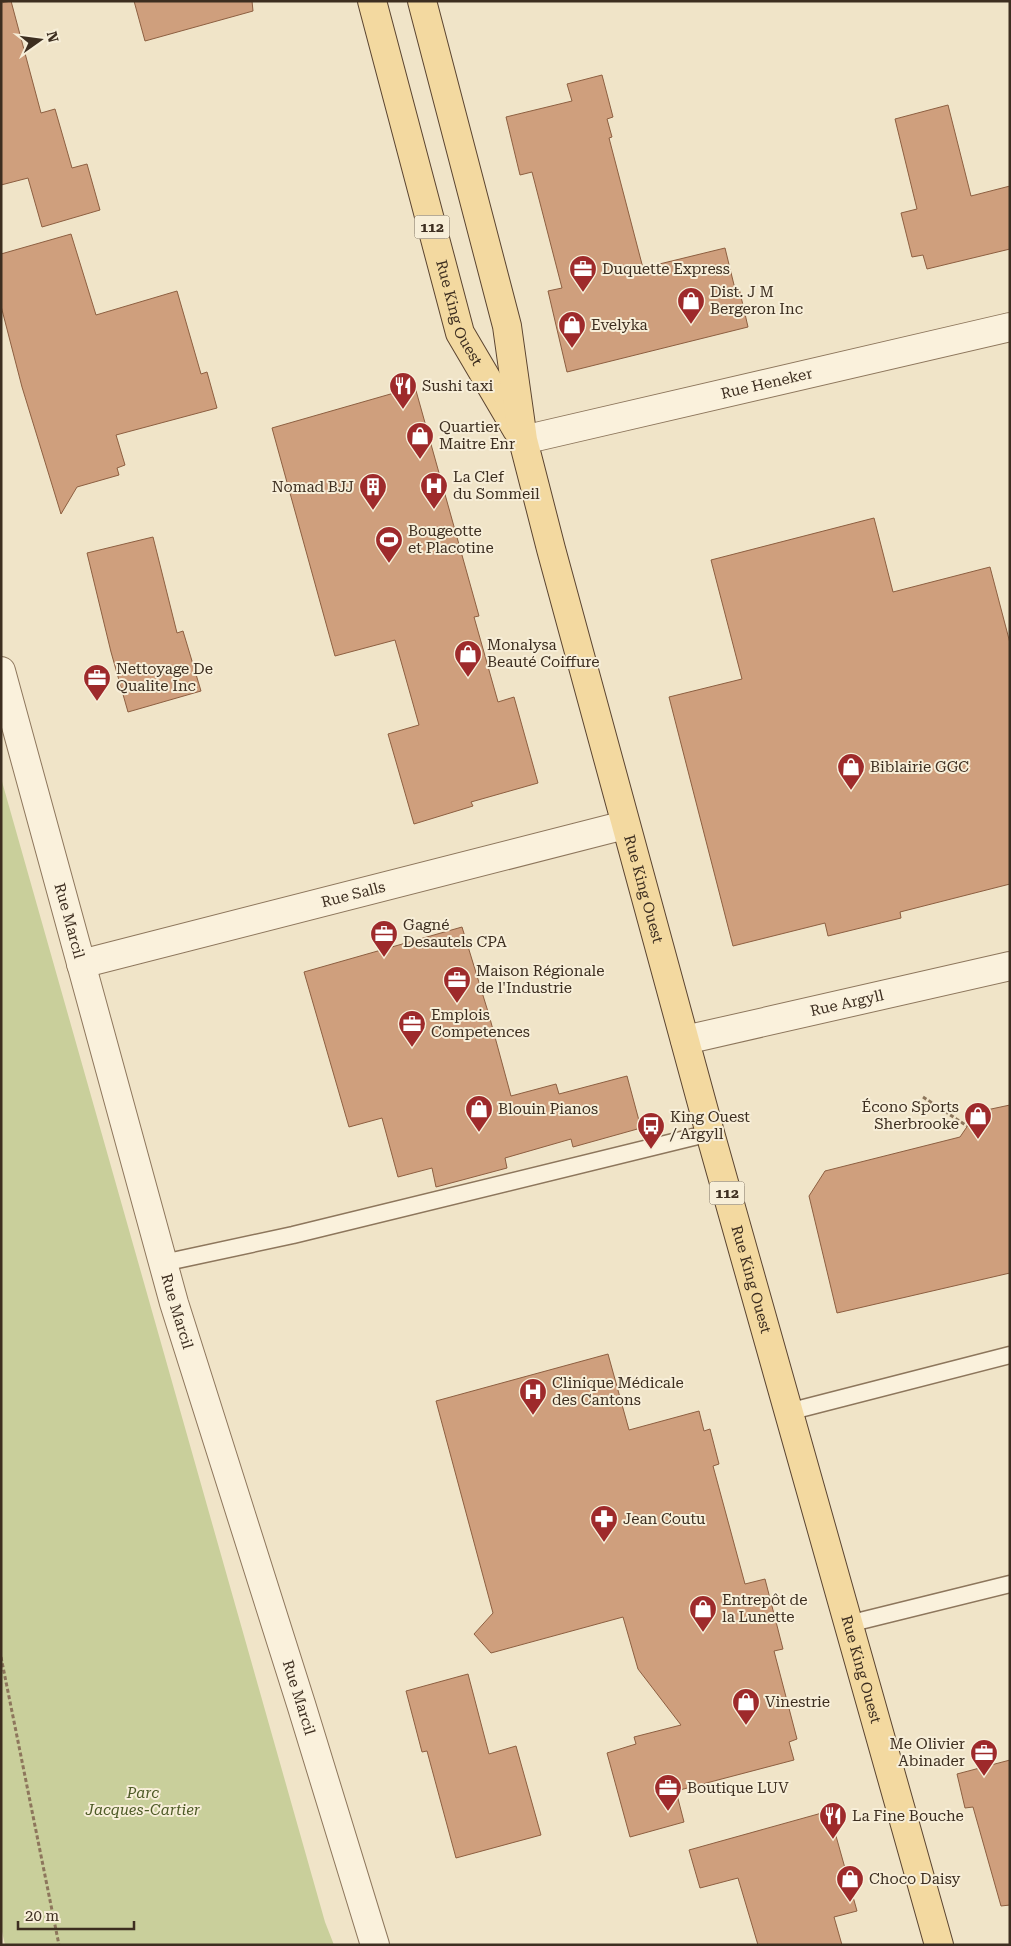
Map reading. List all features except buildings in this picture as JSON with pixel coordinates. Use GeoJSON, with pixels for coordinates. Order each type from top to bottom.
{"type":"FeatureCollection","features":[{"type":"Feature","properties":{"kind":"main road","name":"Rue King Ouest"},"geometry":{"type":"LineString","coordinates":[[372,1],[460,334],[523,440]]}},
{"type":"Feature","properties":{"kind":"main road","name":"Rue King Ouest"},"geometry":{"type":"LineString","coordinates":[[422,1],[507,326],[523,440],[625,825],[788,1412],[939,1945]]}},
{"type":"Feature","properties":{"kind":"street","name":"Rue Heneker"},"geometry":{"type":"LineString","coordinates":[[523,440],[1010,327]]}},
{"type":"Feature","properties":{"kind":"street","name":"Rue Marcil"},"geometry":{"type":"LineString","coordinates":[[1,671],[174,1303],[298,1695],[374,1945]]}},
{"type":"Feature","properties":{"kind":"street","name":"Rue Salls"},"geometry":{"type":"LineString","coordinates":[[82,964],[625,825]]}},
{"type":"Feature","properties":{"kind":"street","name":"Rue Argyll"},"geometry":{"type":"LineString","coordinates":[[685,1040],[1010,966]]}},
{"type":"Feature","properties":{"kind":"lane"},"geometry":{"type":"LineString","coordinates":[[163,1262],[293,1235],[710,1133]]}},
{"type":"Feature","properties":{"kind":"lane"},"geometry":{"type":"LineString","coordinates":[[788,1412],[1010,1355]]}},
{"type":"Feature","properties":{"kind":"lane"},"geometry":{"type":"LineString","coordinates":[[848,1624],[1010,1584]]}},
{"type":"Feature","properties":{"kind":"path"},"geometry":{"type":"LineString","coordinates":[[923,1098],[967,1126]]}},
{"type":"Feature","properties":{"kind":"path"},"geometry":{"type":"LineString","coordinates":[[1,1657],[59,1945]]}},
{"type":"Feature","properties":{"kind":"green space","name":"Parc Jacques-Cartier"},"geometry":{"type":"Polygon","coordinates":[[[1,778],[325,1922],[334,1945],[5,1945],[1,1927],[1,778]]]}},
{"type":"Feature","properties":{"kind":"place","name":"Duquette Express"},"geometry":{"type":"Point","coordinates":[583,293]}},
{"type":"Feature","properties":{"kind":"place","name":"Dist. J M Bergeron Inc"},"geometry":{"type":"Point","coordinates":[691,325]}},
{"type":"Feature","properties":{"kind":"place","name":"Evelyka"},"geometry":{"type":"Point","coordinates":[572,349]}},
{"type":"Feature","properties":{"kind":"place","name":"Sushi taxi"},"geometry":{"type":"Point","coordinates":[403,410]}},
{"type":"Feature","properties":{"kind":"place","name":"Quartier Maitre Enr"},"geometry":{"type":"Point","coordinates":[420,460]}},
{"type":"Feature","properties":{"kind":"place","name":"La Clef du Sommeil"},"geometry":{"type":"Point","coordinates":[434,510]}},
{"type":"Feature","properties":{"kind":"place","name":"Nomad BJJ"},"geometry":{"type":"Point","coordinates":[373,511]}},
{"type":"Feature","properties":{"kind":"place","name":"Bougeotte et Placotine"},"geometry":{"type":"Point","coordinates":[389,564]}},
{"type":"Feature","properties":{"kind":"place","name":"Monalysa Beauté Coiffure"},"geometry":{"type":"Point","coordinates":[468,678]}},
{"type":"Feature","properties":{"kind":"place","name":"Nettoyage De Qualite Inc"},"geometry":{"type":"Point","coordinates":[97,702]}},
{"type":"Feature","properties":{"kind":"place","name":"Biblairie GGC"},"geometry":{"type":"Point","coordinates":[851,791]}},
{"type":"Feature","properties":{"kind":"place","name":"Gagné Desautels CPA"},"geometry":{"type":"Point","coordinates":[384,958]}},
{"type":"Feature","properties":{"kind":"place","name":"Maison Régionale de l'Industrie"},"geometry":{"type":"Point","coordinates":[457,1004]}},
{"type":"Feature","properties":{"kind":"place","name":"Emplois Competences"},"geometry":{"type":"Point","coordinates":[412,1048]}},
{"type":"Feature","properties":{"kind":"place","name":"Blouin Pianos"},"geometry":{"type":"Point","coordinates":[479,1133]}},
{"type":"Feature","properties":{"kind":"place","name":"Écono Sports Sherbrooke"},"geometry":{"type":"Point","coordinates":[978,1140]}},
{"type":"Feature","properties":{"kind":"place","name":"King Ouest / Argyll"},"geometry":{"type":"Point","coordinates":[651,1150]}},
{"type":"Feature","properties":{"kind":"place","name":"Clinique Médicale des Cantons"},"geometry":{"type":"Point","coordinates":[533,1416]}},
{"type":"Feature","properties":{"kind":"place","name":"Jean Coutu"},"geometry":{"type":"Point","coordinates":[604,1543]}},
{"type":"Feature","properties":{"kind":"place","name":"Entrepôt de la Lunette"},"geometry":{"type":"Point","coordinates":[703,1633]}},
{"type":"Feature","properties":{"kind":"place","name":"Vinestrie"},"geometry":{"type":"Point","coordinates":[746,1726]}},
{"type":"Feature","properties":{"kind":"place","name":"Me Olivier Abinader"},"geometry":{"type":"Point","coordinates":[984,1777]}},
{"type":"Feature","properties":{"kind":"place","name":"Boutique LUV"},"geometry":{"type":"Point","coordinates":[668,1812]}},
{"type":"Feature","properties":{"kind":"place","name":"La Fine Bouche"},"geometry":{"type":"Point","coordinates":[833,1840]}},
{"type":"Feature","properties":{"kind":"place","name":"Choco Daisy"},"geometry":{"type":"Point","coordinates":[850,1903]}}]}
